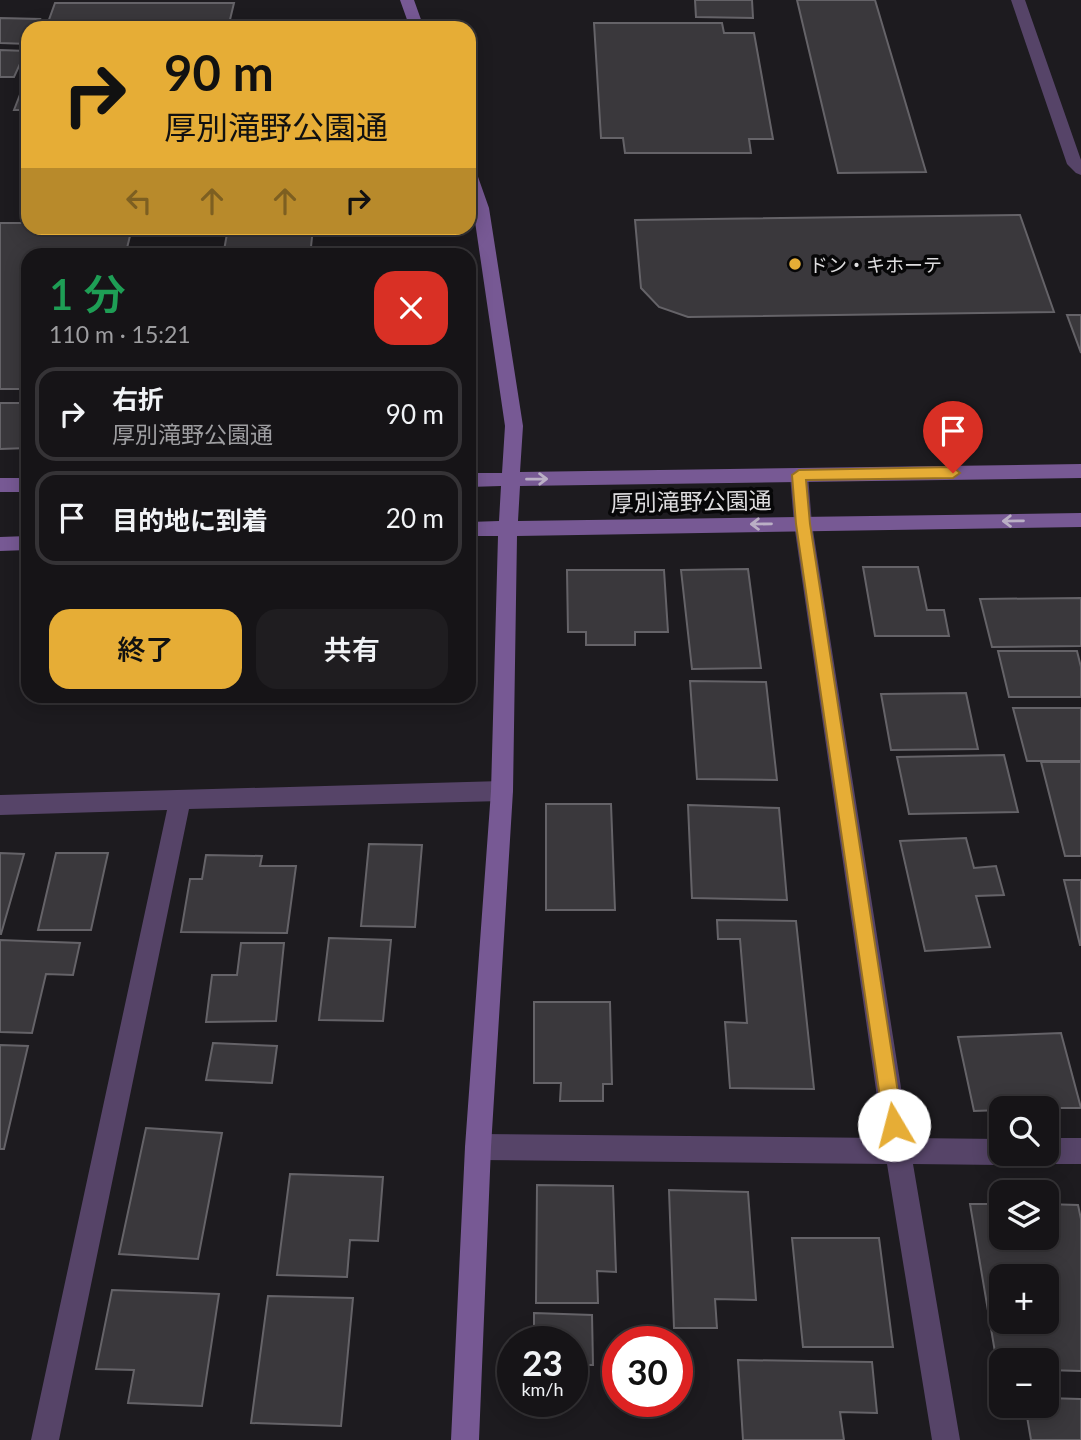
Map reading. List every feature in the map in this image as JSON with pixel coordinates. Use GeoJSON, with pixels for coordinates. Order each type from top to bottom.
{"type":"FeatureCollection","features":[{"type":"Feature","properties":{"kind":"street"},"geometry":{"type":"LineString","coordinates":[[407,0],[414,21]]}},
{"type":"Feature","properties":{"kind":"street"},"geometry":{"type":"LineString","coordinates":[[1018,0],[1075,164],[1081,170]]}},
{"type":"Feature","properties":{"kind":"street"},"geometry":{"type":"LineString","coordinates":[[465,1440],[478,1147],[502,791],[505,571],[514,426],[481,208],[476,194]]}},
{"type":"Feature","properties":{"kind":"street","name":"厚別滝野公園通"},"geometry":{"type":"LineString","coordinates":[[476,480],[1081,471]]}},
{"type":"Feature","properties":{"kind":"street"},"geometry":{"type":"LineString","coordinates":[[799,475],[803,524],[898,1152],[946,1440]]}},
{"type":"Feature","properties":{"kind":"street"},"geometry":{"type":"LineString","coordinates":[[0,485],[21,485]]}},
{"type":"Feature","properties":{"kind":"street","name":"厚別滝野公園通"},"geometry":{"type":"LineString","coordinates":[[476,529],[1081,520]]}},
{"type":"Feature","properties":{"kind":"street"},"geometry":{"type":"LineString","coordinates":[[0,544],[21,543]]}},
{"type":"Feature","properties":{"kind":"street"},"geometry":{"type":"LineString","coordinates":[[0,805],[502,791]]}},
{"type":"Feature","properties":{"kind":"street"},"geometry":{"type":"LineString","coordinates":[[45,1440],[180,802]]}},
{"type":"Feature","properties":{"kind":"street"},"geometry":{"type":"LineString","coordinates":[[478,1147],[989,1152]]}},
{"type":"Feature","properties":{"kind":"street"},"geometry":{"type":"LineString","coordinates":[[1059,1152],[1081,1151]]}},
{"type":"Feature","properties":{"kind":"building"},"geometry":{"type":"Polygon","coordinates":[[[695,0],[752,0],[753,18],[696,17],[695,0]]]}},
{"type":"Feature","properties":{"kind":"building"},"geometry":{"type":"Polygon","coordinates":[[[797,0],[875,0],[926,172],[838,173],[797,0]]]}},
{"type":"Feature","properties":{"kind":"building"},"geometry":{"type":"Polygon","coordinates":[[[55,3],[234,3],[230,21],[49,21],[55,3]]]}},
{"type":"Feature","properties":{"kind":"building"},"geometry":{"type":"Polygon","coordinates":[[[0,18],[40,19],[21,21],[21,44],[0,43],[0,18]]]}},
{"type":"Feature","properties":{"kind":"building"},"geometry":{"type":"Polygon","coordinates":[[[594,23],[722,23],[724,33],[754,33],[773,139],[749,139],[751,153],[625,153],[623,138],[601,138],[594,23]]]}},
{"type":"Feature","properties":{"kind":"building"},"geometry":{"type":"Polygon","coordinates":[[[0,50],[21,51],[21,62],[14,77],[0,77],[0,50]]]}},
{"type":"Feature","properties":{"kind":"building"},"geometry":{"type":"Polygon","coordinates":[[[21,92],[21,110],[14,110],[21,92]]]}},
{"type":"Feature","properties":{"kind":"building"},"geometry":{"type":"Polygon","coordinates":[[[1020,215],[1054,312],[688,317],[659,307],[641,288],[635,220],[1020,215]]]}},
{"type":"Feature","properties":{"kind":"building"},"geometry":{"type":"Polygon","coordinates":[[[0,223],[21,223],[21,235],[130,235],[127,248],[21,248],[21,389],[0,389],[0,223]]]}},
{"type":"Feature","properties":{"kind":"building"},"geometry":{"type":"Polygon","coordinates":[[[227,235],[312,235],[311,248],[224,248],[227,235]]]}},
{"type":"Feature","properties":{"kind":"building"},"geometry":{"type":"Polygon","coordinates":[[[1067,315],[1081,315],[1081,353],[1067,315]]]}},
{"type":"Feature","properties":{"kind":"building"},"geometry":{"type":"Polygon","coordinates":[[[0,403],[21,403],[21,448],[0,449],[0,403]]]}},
{"type":"Feature","properties":{"kind":"building"},"geometry":{"type":"Polygon","coordinates":[[[863,567],[918,567],[927,610],[944,610],[949,636],[875,636],[863,567]]]}},
{"type":"Feature","properties":{"kind":"building"},"geometry":{"type":"Polygon","coordinates":[[[748,569],[761,668],[692,669],[681,570],[748,569]]]}},
{"type":"Feature","properties":{"kind":"building"},"geometry":{"type":"Polygon","coordinates":[[[567,570],[664,570],[668,632],[635,632],[635,645],[586,645],[586,632],[568,632],[567,570]]]}},
{"type":"Feature","properties":{"kind":"building"},"geometry":{"type":"Polygon","coordinates":[[[1081,598],[1081,646],[992,647],[980,599],[1081,598]]]}},
{"type":"Feature","properties":{"kind":"building"},"geometry":{"type":"Polygon","coordinates":[[[998,651],[1077,651],[1081,667],[1081,697],[1009,697],[998,651]]]}},
{"type":"Feature","properties":{"kind":"building"},"geometry":{"type":"Polygon","coordinates":[[[690,681],[766,682],[777,780],[697,779],[690,681]]]}},
{"type":"Feature","properties":{"kind":"building"},"geometry":{"type":"Polygon","coordinates":[[[966,693],[978,749],[891,750],[881,694],[966,693]]]}},
{"type":"Feature","properties":{"kind":"building"},"geometry":{"type":"Polygon","coordinates":[[[1013,708],[1081,708],[1081,761],[1027,761],[1013,708]]]}},
{"type":"Feature","properties":{"kind":"building"},"geometry":{"type":"Polygon","coordinates":[[[1004,755],[1018,812],[909,814],[897,757],[1004,755]]]}},
{"type":"Feature","properties":{"kind":"building"},"geometry":{"type":"Polygon","coordinates":[[[1041,762],[1081,762],[1081,856],[1065,856],[1041,762]]]}},
{"type":"Feature","properties":{"kind":"building"},"geometry":{"type":"Polygon","coordinates":[[[546,804],[611,804],[615,910],[546,910],[546,804]]]}},
{"type":"Feature","properties":{"kind":"building"},"geometry":{"type":"Polygon","coordinates":[[[688,805],[779,808],[787,900],[692,898],[688,805]]]}},
{"type":"Feature","properties":{"kind":"building"},"geometry":{"type":"Polygon","coordinates":[[[966,838],[974,868],[996,866],[1004,895],[976,896],[990,947],[925,951],[900,841],[966,838]]]}},
{"type":"Feature","properties":{"kind":"building"},"geometry":{"type":"Polygon","coordinates":[[[369,844],[422,845],[415,927],[361,926],[369,844]]]}},
{"type":"Feature","properties":{"kind":"building"},"geometry":{"type":"Polygon","coordinates":[[[0,853],[24,854],[1,934],[0,934],[0,853]]]}},
{"type":"Feature","properties":{"kind":"building"},"geometry":{"type":"Polygon","coordinates":[[[56,853],[108,853],[91,930],[38,930],[56,853]]]}},
{"type":"Feature","properties":{"kind":"building"},"geometry":{"type":"Polygon","coordinates":[[[206,855],[262,856],[260,866],[296,866],[287,933],[181,932],[190,879],[202,879],[206,855]]]}},
{"type":"Feature","properties":{"kind":"building"},"geometry":{"type":"Polygon","coordinates":[[[1064,880],[1081,880],[1081,945],[1080,945],[1064,880]]]}},
{"type":"Feature","properties":{"kind":"building"},"geometry":{"type":"Polygon","coordinates":[[[717,920],[796,921],[814,1089],[730,1088],[725,1022],[747,1023],[740,939],[718,939],[717,920]]]}},
{"type":"Feature","properties":{"kind":"building"},"geometry":{"type":"Polygon","coordinates":[[[329,938],[391,940],[383,1021],[319,1020],[329,938]]]}},
{"type":"Feature","properties":{"kind":"building"},"geometry":{"type":"Polygon","coordinates":[[[0,940],[80,943],[73,975],[46,974],[32,1033],[0,1032],[0,940]]]}},
{"type":"Feature","properties":{"kind":"building"},"geometry":{"type":"Polygon","coordinates":[[[241,943],[284,943],[276,1021],[206,1022],[212,975],[237,975],[241,943]]]}},
{"type":"Feature","properties":{"kind":"building"},"geometry":{"type":"Polygon","coordinates":[[[534,1002],[610,1002],[612,1084],[603,1084],[603,1101],[560,1101],[561,1083],[534,1083],[534,1002]]]}},
{"type":"Feature","properties":{"kind":"building"},"geometry":{"type":"Polygon","coordinates":[[[1061,1033],[1081,1108],[1059,1108],[1059,1096],[989,1096],[989,1110],[974,1111],[958,1037],[1061,1033]]]}},
{"type":"Feature","properties":{"kind":"building"},"geometry":{"type":"Polygon","coordinates":[[[213,1043],[277,1046],[272,1083],[206,1080],[213,1043]]]}},
{"type":"Feature","properties":{"kind":"building"},"geometry":{"type":"Polygon","coordinates":[[[0,1045],[28,1046],[4,1149],[0,1149],[0,1045]]]}},
{"type":"Feature","properties":{"kind":"building"},"geometry":{"type":"Polygon","coordinates":[[[146,1128],[222,1133],[198,1259],[119,1254],[146,1128]]]}},
{"type":"Feature","properties":{"kind":"building"},"geometry":{"type":"Polygon","coordinates":[[[290,1174],[383,1177],[378,1241],[350,1240],[347,1277],[277,1275],[290,1174]]]}},
{"type":"Feature","properties":{"kind":"building"},"geometry":{"type":"Polygon","coordinates":[[[537,1185],[613,1186],[616,1272],[597,1271],[598,1303],[536,1303],[537,1185]]]}},
{"type":"Feature","properties":{"kind":"building"},"geometry":{"type":"Polygon","coordinates":[[[669,1190],[748,1192],[756,1300],[715,1299],[717,1328],[674,1326],[669,1190]]]}},
{"type":"Feature","properties":{"kind":"building"},"geometry":{"type":"Polygon","coordinates":[[[970,1204],[989,1204],[989,1250],[1059,1250],[1059,1204],[1078,1205],[1081,1219],[1081,1371],[1059,1370],[1059,1348],[994,1348],[992,1334],[1059,1334],[1059,1264],[989,1264],[989,1317],[970,1204]]]}},
{"type":"Feature","properties":{"kind":"building"},"geometry":{"type":"Polygon","coordinates":[[[792,1238],[879,1238],[893,1347],[803,1347],[792,1238]]]}},
{"type":"Feature","properties":{"kind":"building"},"geometry":{"type":"Polygon","coordinates":[[[112,1290],[219,1294],[202,1406],[128,1403],[134,1370],[96,1369],[112,1290]]]}},
{"type":"Feature","properties":{"kind":"building"},"geometry":{"type":"Polygon","coordinates":[[[268,1296],[353,1298],[341,1426],[251,1423],[268,1296]]]}},
{"type":"Feature","properties":{"kind":"building"},"geometry":{"type":"Polygon","coordinates":[[[534,1313],[592,1315],[593,1365],[588,1365],[588,1326],[534,1326],[534,1313]]]}},
{"type":"Feature","properties":{"kind":"building"},"geometry":{"type":"Polygon","coordinates":[[[738,1360],[872,1362],[877,1413],[840,1412],[844,1440],[743,1440],[738,1360]]]}},
{"type":"Feature","properties":{"kind":"building"},"geometry":{"type":"Polygon","coordinates":[[[1059,1398],[1081,1399],[1081,1440],[1031,1440],[1027,1418],[1059,1418],[1059,1398]]]}},
{"type":"Feature","properties":{"kind":"place","name":"ドン・キホーテ"},"geometry":{"type":"Point","coordinates":[795,264]}},
{"type":"Feature","properties":{"kind":"route"},"geometry":{"type":"LineString","coordinates":[[894,1125],[803,524],[799,475],[953,473]]}}]}
